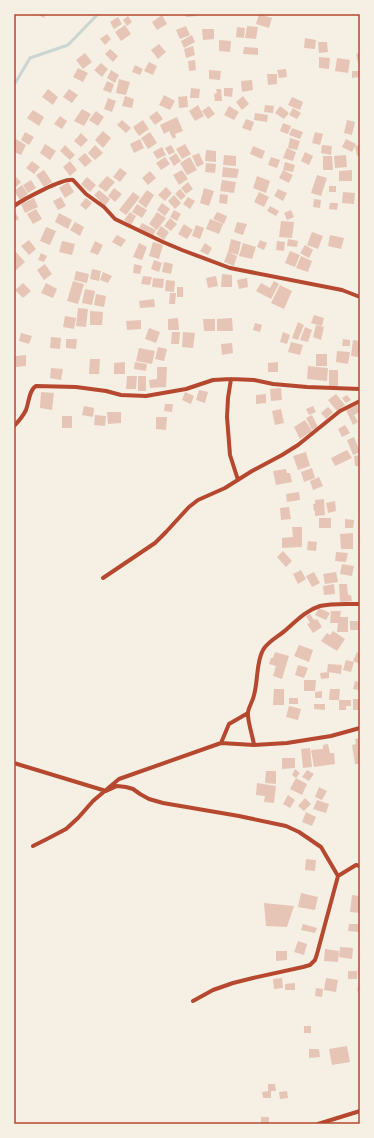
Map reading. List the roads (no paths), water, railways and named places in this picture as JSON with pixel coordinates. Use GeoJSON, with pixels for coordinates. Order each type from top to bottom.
{"type":"FeatureCollection","features":[{"type":"Feature","properties":{"kind":"street"},"geometry":{"type":"LineString","coordinates":[[14,206],[39,192],[67,180],[73,180],[86,194],[104,207],[115,219],[182,250],[230,268],[342,290],[360,298]]}},
{"type":"Feature","properties":{"kind":"street"},"geometry":{"type":"LineString","coordinates":[[14,426],[25,411],[32,390],[36,386],[76,387],[106,391],[121,395],[146,396],[186,389],[213,380],[230,379],[254,380],[273,384],[307,387],[360,389]]}},
{"type":"Feature","properties":{"kind":"street"},"geometry":{"type":"LineString","coordinates":[[230,379],[227,422],[230,455],[238,480]]}},
{"type":"Feature","properties":{"kind":"street"},"geometry":{"type":"LineString","coordinates":[[103,578],[155,542],[171,528],[189,506],[198,500],[225,488],[282,455],[298,445],[340,411],[360,401]]}},
{"type":"Feature","properties":{"kind":"street"},"geometry":{"type":"LineString","coordinates":[[254,746],[248,713],[254,696],[256,676],[263,650],[296,620],[312,610],[328,605],[360,604]]}},
{"type":"Feature","properties":{"kind":"street"},"geometry":{"type":"LineString","coordinates":[[221,743],[229,724],[248,713]]}},
{"type":"Feature","properties":{"kind":"street"},"geometry":{"type":"LineString","coordinates":[[33,846],[66,828],[119,779],[221,743],[254,746],[287,743],[331,736],[360,728]]}},
{"type":"Feature","properties":{"kind":"street"},"geometry":{"type":"LineString","coordinates":[[14,763],[106,791],[117,786],[126,786],[149,799],[163,803],[286,826],[299,832],[321,847],[338,876]]}},
{"type":"Feature","properties":{"kind":"street"},"geometry":{"type":"LineString","coordinates":[[193,1001],[213,990],[233,983],[303,967],[314,962],[338,876],[356,865],[360,866]]}},
{"type":"Feature","properties":{"kind":"street"},"geometry":{"type":"LineString","coordinates":[[318,1124],[360,1111]]}},
{"type":"Feature","properties":{"kind":"waterway"},"geometry":{"type":"LineString","coordinates":[[14,85],[30,58],[68,45],[98,14]]}}]}
